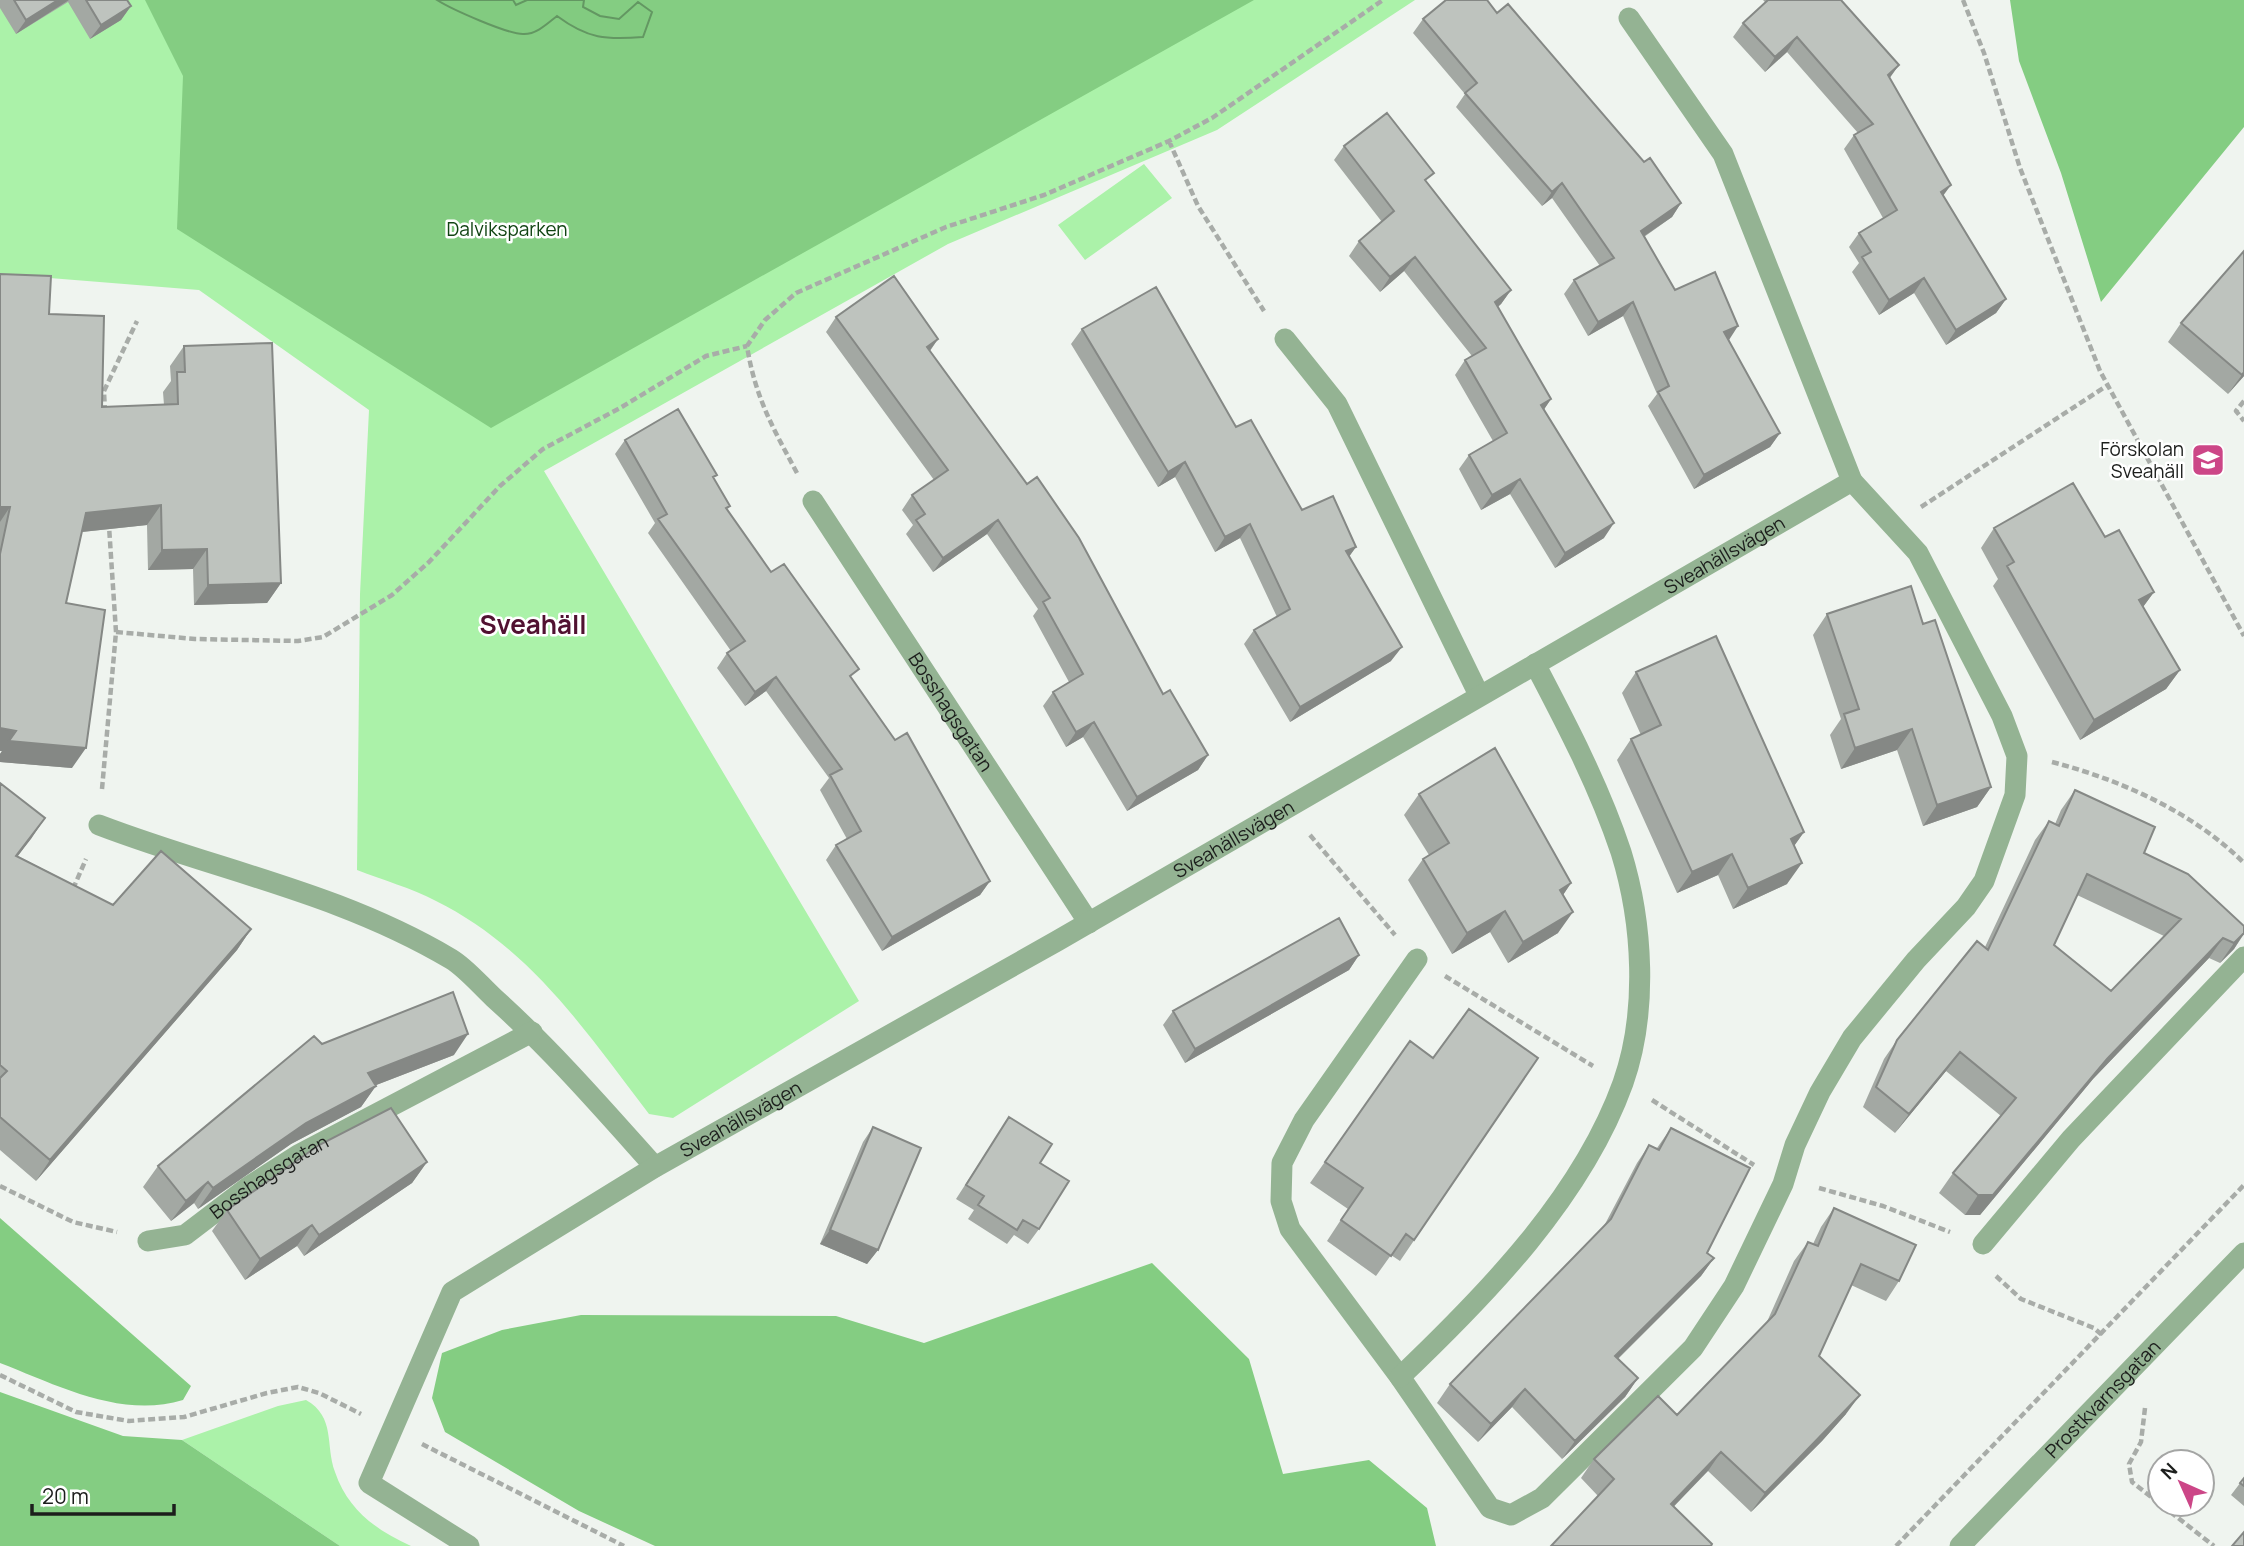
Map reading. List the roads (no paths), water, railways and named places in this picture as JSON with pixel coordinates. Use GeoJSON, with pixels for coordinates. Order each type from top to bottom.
{"type":"FeatureCollection","features":[{"type":"Feature","properties":{"kind":"street"},"geometry":{"type":"LineString","coordinates":[[1417,959],[1304,1120],[1282,1163],[1281,1201],[1290,1229],[1400,1377],[1490,1508],[1511,1515],[1542,1498],[1693,1348],[1734,1286],[1783,1184],[1795,1145],[1820,1092],[1852,1038],[1916,960],[1966,906],[1984,881],[2015,795],[2017,756],[1996,704],[1918,553],[1852,481],[1723,155],[1629,18]]}},
{"type":"Feature","properties":{"kind":"street"},"geometry":{"type":"LineString","coordinates":[[1285,339],[1337,404],[1479,695]]}},
{"type":"Feature","properties":{"kind":"street","name":"Sveahällsvägen"},"geometry":{"type":"LineString","coordinates":[[469,1546],[369,1483],[452,1292],[655,1167],[1089,923],[1852,481]]}},
{"type":"Feature","properties":{"kind":"street","name":"Bosshagsgatan"},"geometry":{"type":"LineString","coordinates":[[813,501],[1089,923]]}},
{"type":"Feature","properties":{"kind":"street"},"geometry":{"type":"LineString","coordinates":[[1400,1377],[1460,1320],[1538,1230],[1599,1137],[1623,1081],[1637,1020],[1638,931],[1621,853],[1580,749],[1535,664]]}},
{"type":"Feature","properties":{"kind":"street"},"geometry":{"type":"LineString","coordinates":[[99,825],[158,848],[230,867],[344,905],[453,960],[532,1032],[655,1167]]}},
{"type":"Feature","properties":{"kind":"street"},"geometry":{"type":"LineString","coordinates":[[1983,1244],[2080,1129],[2244,957]]}},
{"type":"Feature","properties":{"kind":"street","name":"Bosshagsgatan"},"geometry":{"type":"LineString","coordinates":[[148,1241],[185,1235],[248,1187],[298,1154],[532,1032]]}},
{"type":"Feature","properties":{"kind":"street","name":"Prostkvarnsgatan"},"geometry":{"type":"LineString","coordinates":[[1960,1546],[2244,1253]]}},
{"type":"Feature","properties":{"kind":"place","name":"Förskolan Sveahäll"},"geometry":{"type":"Point","coordinates":[2208,460]}},
{"type":"Feature","properties":{"kind":"district","name":"Sveahäll"},"geometry":{"type":"Point","coordinates":[533,625]}},
{"type":"Feature","properties":{"kind":"park label","name":"Dalviksparken"},"geometry":{"type":"Point","coordinates":[507,229]}}]}
